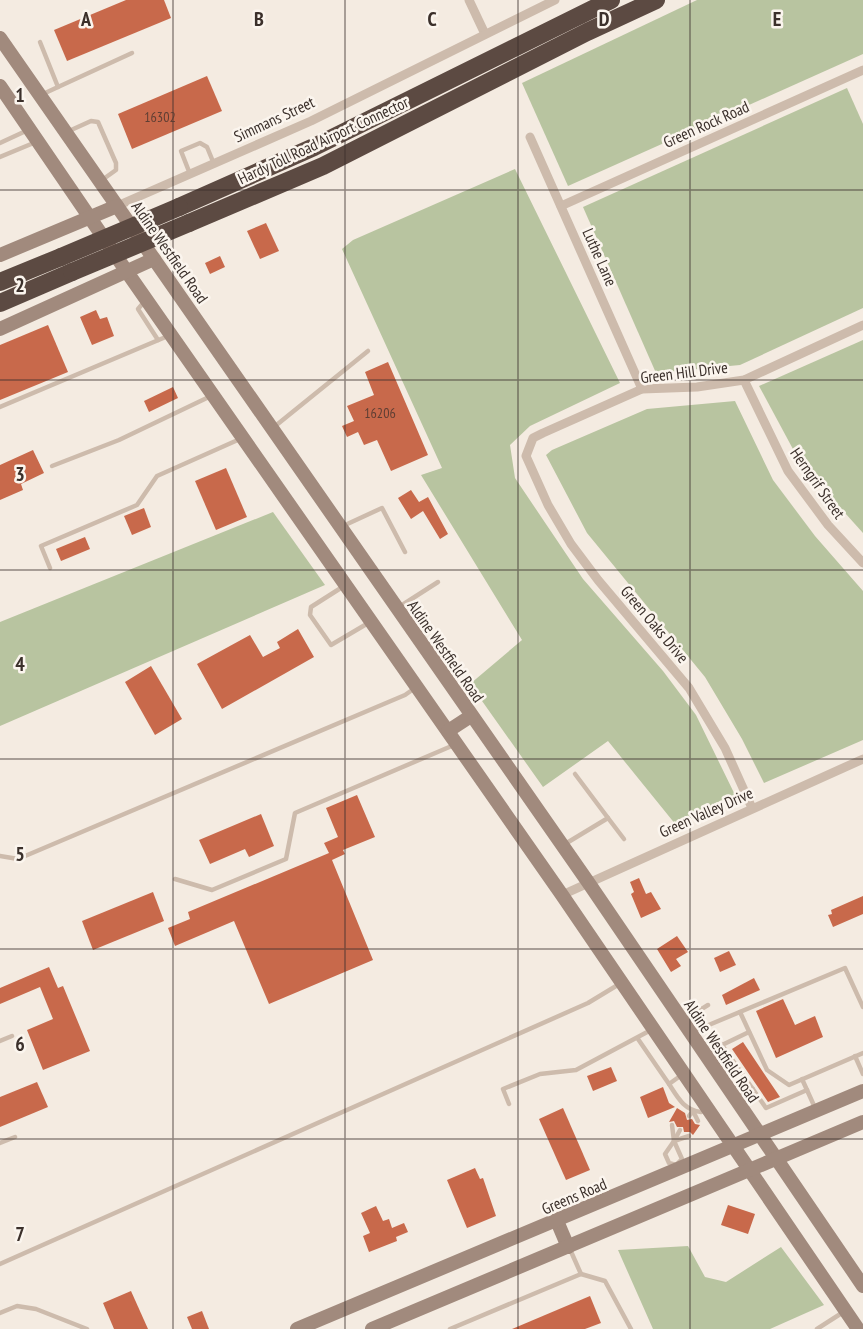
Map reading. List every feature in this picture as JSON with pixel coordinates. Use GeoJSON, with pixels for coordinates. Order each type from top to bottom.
{"type":"FeatureCollection","features":[{"type":"Feature","properties":{"kind":"highway","name":"Hardy Toll Road Airport Connector"},"geometry":{"type":"LineString","coordinates":[[0,303],[66,264],[179,207],[314,147],[611,0]]}},
{"type":"Feature","properties":{"kind":"highway","name":"Hardy Toll Road Airport Connector"},"geometry":{"type":"LineString","coordinates":[[0,282],[66,264],[189,223],[323,166],[577,37],[656,0]]}},
{"type":"Feature","properties":{"kind":"main road","name":"Aldine Westfield Road"},"geometry":{"type":"LineString","coordinates":[[0,38],[588,882],[863,1286]]}},
{"type":"Feature","properties":{"kind":"main road"},"geometry":{"type":"LineString","coordinates":[[0,86],[146,300],[164,337],[213,395],[346,584],[562,895],[858,1329]]}},
{"type":"Feature","properties":{"kind":"main road","name":"Simmans Street"},"geometry":{"type":"LineString","coordinates":[[0,255],[117,206]]}},
{"type":"Feature","properties":{"kind":"main road"},"geometry":{"type":"LineString","coordinates":[[0,329],[154,259]]}},
{"type":"Feature","properties":{"kind":"main road"},"geometry":{"type":"LineString","coordinates":[[448,731],[471,716]]}},
{"type":"Feature","properties":{"kind":"main road","name":"Greens Road"},"geometry":{"type":"LineString","coordinates":[[306,1327],[863,1091]]}},
{"type":"Feature","properties":{"kind":"main road"},"geometry":{"type":"LineString","coordinates":[[372,1329],[863,1122]]}},
{"type":"Feature","properties":{"kind":"main road"},"geometry":{"type":"LineString","coordinates":[[557,1221],[568,1247]]}},
{"type":"Feature","properties":{"kind":"street"},"geometry":{"type":"LineString","coordinates":[[469,0],[484,34]]}},
{"type":"Feature","properties":{"kind":"street","name":"Simmans Street"},"geometry":{"type":"LineString","coordinates":[[117,206],[311,121],[555,0]]}},
{"type":"Feature","properties":{"kind":"street","name":"Green Rock Road"},"geometry":{"type":"LineString","coordinates":[[561,206],[862,73]]}},
{"type":"Feature","properties":{"kind":"street","name":"Luthe Lane"},"geometry":{"type":"LineString","coordinates":[[530,137],[642,389]]}},
{"type":"Feature","properties":{"kind":"street","name":"Green Hill Drive"},"geometry":{"type":"LineString","coordinates":[[528,465],[527,449],[533,438],[642,389],[697,387],[744,380],[863,325]]}},
{"type":"Feature","properties":{"kind":"street","name":"Herngrif Street"},"geometry":{"type":"LineString","coordinates":[[744,380],[788,471],[828,525],[863,564]]}},
{"type":"Feature","properties":{"kind":"street","name":"Green Oaks Drive"},"geometry":{"type":"LineString","coordinates":[[528,465],[571,544],[689,688],[743,784],[752,808]]}},
{"type":"Feature","properties":{"kind":"street","name":"Green Valley Drive"},"geometry":{"type":"LineString","coordinates":[[562,895],[863,759]]}},
{"type":"Feature","properties":{"kind":"lane"},"geometry":{"type":"LineString","coordinates":[[40,42],[58,87]]}},
{"type":"Feature","properties":{"kind":"lane"},"geometry":{"type":"LineString","coordinates":[[41,96],[132,53]]}},
{"type":"Feature","properties":{"kind":"lane"},"geometry":{"type":"LineString","coordinates":[[66,132],[90,121],[98,122],[116,163],[116,170],[100,181]]}},
{"type":"Feature","properties":{"kind":"lane"},"geometry":{"type":"LineString","coordinates":[[0,143],[34,135]]}},
{"type":"Feature","properties":{"kind":"lane"},"geometry":{"type":"LineString","coordinates":[[0,157],[34,135]]}},
{"type":"Feature","properties":{"kind":"lane"},"geometry":{"type":"LineString","coordinates":[[190,174],[181,151],[200,143],[207,147],[214,164]]}},
{"type":"Feature","properties":{"kind":"lane"},"geometry":{"type":"LineString","coordinates":[[0,407],[164,337]]}},
{"type":"Feature","properties":{"kind":"lane"},"geometry":{"type":"LineString","coordinates":[[272,429],[368,351]]}},
{"type":"Feature","properties":{"kind":"lane"},"geometry":{"type":"LineString","coordinates":[[52,466],[119,440],[213,395]]}},
{"type":"Feature","properties":{"kind":"lane"},"geometry":{"type":"LineString","coordinates":[[50,568],[41,546],[137,505],[157,476],[243,438]]}},
{"type":"Feature","properties":{"kind":"lane"},"geometry":{"type":"LineString","coordinates":[[341,528],[382,508],[405,552]]}},
{"type":"Feature","properties":{"kind":"lane"},"geometry":{"type":"LineString","coordinates":[[397,608],[438,582]]}},
{"type":"Feature","properties":{"kind":"lane"},"geometry":{"type":"LineString","coordinates":[[346,584],[311,607],[310,615],[320,630],[331,645],[372,622]]}},
{"type":"Feature","properties":{"kind":"lane"},"geometry":{"type":"LineString","coordinates":[[0,856],[18,859],[405,695],[417,686]]}},
{"type":"Feature","properties":{"kind":"lane"},"geometry":{"type":"LineString","coordinates":[[176,879],[212,890],[286,859],[295,813],[457,744]]}},
{"type":"Feature","properties":{"kind":"lane"},"geometry":{"type":"LineString","coordinates":[[575,774],[624,839]]}},
{"type":"Feature","properties":{"kind":"lane"},"geometry":{"type":"LineString","coordinates":[[563,846],[608,819]]}},
{"type":"Feature","properties":{"kind":"lane"},"geometry":{"type":"LineString","coordinates":[[686,1027],[740,1012],[845,968],[863,1007]]}},
{"type":"Feature","properties":{"kind":"lane"},"geometry":{"type":"LineString","coordinates":[[0,1264],[588,1003],[622,983]]}},
{"type":"Feature","properties":{"kind":"lane"},"geometry":{"type":"LineString","coordinates":[[686,1027],[708,1005]]}},
{"type":"Feature","properties":{"kind":"lane"},"geometry":{"type":"LineString","coordinates":[[740,1012],[767,1070],[789,1084],[863,1053]]}},
{"type":"Feature","properties":{"kind":"lane"},"geometry":{"type":"LineString","coordinates":[[509,1104],[503,1089],[540,1074],[576,1070],[653,1029]]}},
{"type":"Feature","properties":{"kind":"lane"},"geometry":{"type":"LineString","coordinates":[[705,1057],[722,1045],[749,1032]]}},
{"type":"Feature","properties":{"kind":"lane"},"geometry":{"type":"LineString","coordinates":[[0,1041],[12,1036]]}},
{"type":"Feature","properties":{"kind":"lane"},"geometry":{"type":"LineString","coordinates":[[638,1039],[682,1104],[698,1121]]}},
{"type":"Feature","properties":{"kind":"lane"},"geometry":{"type":"LineString","coordinates":[[722,1045],[766,1108],[807,1090]]}},
{"type":"Feature","properties":{"kind":"lane"},"geometry":{"type":"LineString","coordinates":[[855,1056],[863,1074]]}},
{"type":"Feature","properties":{"kind":"lane"},"geometry":{"type":"LineString","coordinates":[[669,1084],[684,1074]]}},
{"type":"Feature","properties":{"kind":"lane"},"geometry":{"type":"LineString","coordinates":[[802,1079],[816,1112]]}},
{"type":"Feature","properties":{"kind":"lane"},"geometry":{"type":"LineString","coordinates":[[735,1100],[753,1089]]}},
{"type":"Feature","properties":{"kind":"lane"},"geometry":{"type":"LineString","coordinates":[[681,1110],[691,1113],[701,1112],[708,1108]]}},
{"type":"Feature","properties":{"kind":"lane"},"geometry":{"type":"LineString","coordinates":[[672,1125],[674,1141],[682,1158],[678,1168],[669,1163],[665,1154],[674,1141],[680,1130]]}},
{"type":"Feature","properties":{"kind":"lane"},"geometry":{"type":"LineString","coordinates":[[674,1141],[689,1136]]}},
{"type":"Feature","properties":{"kind":"lane"},"geometry":{"type":"LineString","coordinates":[[0,1143],[15,1137]]}},
{"type":"Feature","properties":{"kind":"lane"},"geometry":{"type":"LineString","coordinates":[[568,1247],[581,1274]]}},
{"type":"Feature","properties":{"kind":"lane"},"geometry":{"type":"LineString","coordinates":[[450,1329],[581,1274],[605,1281],[631,1329]]}},
{"type":"Feature","properties":{"kind":"lane"},"geometry":{"type":"LineString","coordinates":[[0,1313],[17,1306],[36,1309],[87,1329]]}},
{"type":"Feature","properties":{"kind":"lane"},"geometry":{"type":"LineString","coordinates":[[817,1329],[845,1311]]}},
{"type":"Feature","properties":{"kind":"lane"},"geometry":{"type":"LineString","coordinates":[[72,1329],[74,1323]]}},
{"type":"Feature","properties":{"kind":"green space"},"geometry":{"type":"Polygon","coordinates":[[[697,0],[863,0],[863,54],[568,186],[522,83],[697,0]]]}},
{"type":"Feature","properties":{"kind":"green space"},"geometry":{"type":"Polygon","coordinates":[[[847,88],[863,124],[863,308],[740,365],[656,373],[583,207],[847,88]]]}},
{"type":"Feature","properties":{"kind":"green space"},"geometry":{"type":"Polygon","coordinates":[[[515,169],[620,383],[530,426],[510,445],[515,478],[583,579],[663,671],[696,715],[737,799],[676,825],[608,741],[543,787],[470,684],[522,640],[421,475],[442,468],[342,249],[353,240],[515,169]]]}},
{"type":"Feature","properties":{"kind":"green space"},"geometry":{"type":"Polygon","coordinates":[[[863,340],[863,533],[801,464],[759,386],[863,340]]]}},
{"type":"Feature","properties":{"kind":"green space"},"geometry":{"type":"Polygon","coordinates":[[[735,401],[773,480],[815,536],[863,591],[863,740],[764,783],[742,739],[705,677],[587,533],[546,455],[552,450],[647,409],[735,401]]]}},
{"type":"Feature","properties":{"kind":"green space"},"geometry":{"type":"Polygon","coordinates":[[[273,512],[325,585],[0,726],[0,622],[273,512]]]}},
{"type":"Feature","properties":{"kind":"green space"},"geometry":{"type":"Polygon","coordinates":[[[688,1246],[705,1277],[726,1282],[781,1247],[824,1305],[770,1329],[653,1329],[618,1250],[688,1246]]]}},
{"type":"Feature","properties":{"kind":"building"},"geometry":{"type":"Polygon","coordinates":[[[126,0],[164,0],[171,18],[67,61],[54,30],[126,0]]]}},
{"type":"Feature","properties":{"kind":"building"},"geometry":{"type":"Polygon","coordinates":[[[207,76],[222,111],[132,149],[118,114],[207,76]]]}},
{"type":"Feature","properties":{"kind":"building"},"geometry":{"type":"Polygon","coordinates":[[[266,223],[279,251],[260,259],[247,231],[266,223]]]}},
{"type":"Feature","properties":{"kind":"building"},"geometry":{"type":"Polygon","coordinates":[[[220,256],[225,267],[210,274],[205,263],[220,256]]]}},
{"type":"Feature","properties":{"kind":"building"},"geometry":{"type":"Polygon","coordinates":[[[96,310],[100,319],[107,317],[114,336],[92,345],[80,317],[96,310]]]}},
{"type":"Feature","properties":{"kind":"building"},"geometry":{"type":"Polygon","coordinates":[[[48,325],[68,372],[0,400],[0,345],[48,325]]]}},
{"type":"Feature","properties":{"kind":"building"},"geometry":{"type":"Polygon","coordinates":[[[388,362],[428,455],[391,471],[377,440],[364,445],[358,432],[347,437],[342,426],[354,421],[347,406],[374,395],[365,372],[388,362]]]}},
{"type":"Feature","properties":{"kind":"building"},"geometry":{"type":"Polygon","coordinates":[[[173,387],[178,398],[149,412],[144,401],[173,387]]]}},
{"type":"Feature","properties":{"kind":"building"},"geometry":{"type":"Polygon","coordinates":[[[33,450],[44,473],[21,484],[23,490],[0,500],[0,465],[33,450]]]}},
{"type":"Feature","properties":{"kind":"building"},"geometry":{"type":"Polygon","coordinates":[[[226,468],[247,517],[216,530],[195,481],[226,468]]]}},
{"type":"Feature","properties":{"kind":"building"},"geometry":{"type":"Polygon","coordinates":[[[411,490],[419,502],[428,497],[448,534],[440,539],[423,511],[411,519],[398,498],[411,490]]]}},
{"type":"Feature","properties":{"kind":"building"},"geometry":{"type":"Polygon","coordinates":[[[144,508],[151,527],[132,535],[124,516],[144,508]]]}},
{"type":"Feature","properties":{"kind":"building"},"geometry":{"type":"Polygon","coordinates":[[[85,537],[90,549],[61,561],[56,549],[85,537]]]}},
{"type":"Feature","properties":{"kind":"building"},"geometry":{"type":"Polygon","coordinates":[[[298,629],[314,657],[222,709],[197,664],[250,635],[263,657],[280,648],[277,642],[298,629]]]}},
{"type":"Feature","properties":{"kind":"building"},"geometry":{"type":"Polygon","coordinates":[[[151,666],[182,719],[155,735],[125,682],[151,666]]]}},
{"type":"Feature","properties":{"kind":"building"},"geometry":{"type":"Polygon","coordinates":[[[357,795],[375,837],[343,850],[345,854],[332,860],[373,960],[269,1004],[234,921],[175,946],[168,928],[190,919],[188,912],[329,853],[324,843],[338,837],[326,808],[357,795]]]}},
{"type":"Feature","properties":{"kind":"building"},"geometry":{"type":"Polygon","coordinates":[[[261,814],[274,846],[249,857],[245,849],[210,864],[199,840],[261,814]]]}},
{"type":"Feature","properties":{"kind":"building"},"geometry":{"type":"Polygon","coordinates":[[[639,878],[646,894],[651,892],[661,909],[641,918],[631,894],[634,892],[630,882],[639,878]]]}},
{"type":"Feature","properties":{"kind":"building"},"geometry":{"type":"Polygon","coordinates":[[[153,892],[164,921],[93,950],[82,921],[153,892]]]}},
{"type":"Feature","properties":{"kind":"building"},"geometry":{"type":"Polygon","coordinates":[[[863,896],[863,914],[833,927],[828,915],[832,914],[831,910],[863,896]]]}},
{"type":"Feature","properties":{"kind":"building"},"geometry":{"type":"Polygon","coordinates":[[[677,936],[688,952],[676,959],[681,966],[671,972],[657,949],[677,936]]]}},
{"type":"Feature","properties":{"kind":"building"},"geometry":{"type":"Polygon","coordinates":[[[729,951],[736,965],[720,972],[714,958],[729,951]]]}},
{"type":"Feature","properties":{"kind":"building"},"geometry":{"type":"Polygon","coordinates":[[[49,967],[58,988],[63,986],[90,1051],[43,1070],[27,1030],[53,1019],[40,987],[0,1004],[0,988],[49,967]]]}},
{"type":"Feature","properties":{"kind":"building"},"geometry":{"type":"Polygon","coordinates":[[[754,978],[760,990],[726,1005],[722,995],[754,978]]]}},
{"type":"Feature","properties":{"kind":"building"},"geometry":{"type":"Polygon","coordinates":[[[783,999],[795,1025],[815,1016],[823,1037],[776,1058],[756,1011],[783,999]]]}},
{"type":"Feature","properties":{"kind":"building"},"geometry":{"type":"Polygon","coordinates":[[[743,1042],[780,1097],[768,1102],[732,1049],[743,1042]]]}},
{"type":"Feature","properties":{"kind":"building"},"geometry":{"type":"Polygon","coordinates":[[[611,1067],[617,1081],[593,1091],[587,1076],[611,1067]]]}},
{"type":"Feature","properties":{"kind":"building"},"geometry":{"type":"Polygon","coordinates":[[[37,1082],[48,1107],[0,1127],[0,1097],[37,1082]]]}},
{"type":"Feature","properties":{"kind":"building"},"geometry":{"type":"Polygon","coordinates":[[[663,1087],[669,1103],[675,1107],[648,1118],[640,1097],[663,1087]]]}},
{"type":"Feature","properties":{"kind":"building"},"geometry":{"type":"Polygon","coordinates":[[[563,1108],[590,1170],[566,1180],[539,1119],[563,1108]]]}},
{"type":"Feature","properties":{"kind":"building"},"geometry":{"type":"Polygon","coordinates":[[[677,1108],[685,1113],[687,1120],[692,1119],[695,1124],[700,1125],[693,1135],[690,1132],[684,1132],[683,1127],[677,1127],[674,1121],[669,1122],[677,1108]]]}},
{"type":"Feature","properties":{"kind":"building"},"geometry":{"type":"Polygon","coordinates":[[[475,1168],[480,1179],[483,1178],[496,1216],[467,1228],[447,1180],[475,1168]]]}},
{"type":"Feature","properties":{"kind":"building"},"geometry":{"type":"Polygon","coordinates":[[[728,1205],[755,1214],[748,1234],[721,1225],[728,1205]]]}},
{"type":"Feature","properties":{"kind":"building"},"geometry":{"type":"Polygon","coordinates":[[[376,1206],[383,1221],[389,1219],[392,1228],[404,1223],[408,1232],[396,1237],[397,1241],[369,1252],[363,1236],[370,1233],[361,1213],[376,1206]]]}},
{"type":"Feature","properties":{"kind":"building"},"geometry":{"type":"Polygon","coordinates":[[[131,1291],[148,1329],[114,1329],[103,1303],[131,1291]]]}},
{"type":"Feature","properties":{"kind":"building"},"geometry":{"type":"Polygon","coordinates":[[[590,1296],[601,1323],[585,1329],[512,1329],[590,1296]]]}},
{"type":"Feature","properties":{"kind":"building"},"geometry":{"type":"Polygon","coordinates":[[[202,1311],[209,1329],[192,1329],[187,1317],[202,1311]]]}}]}
